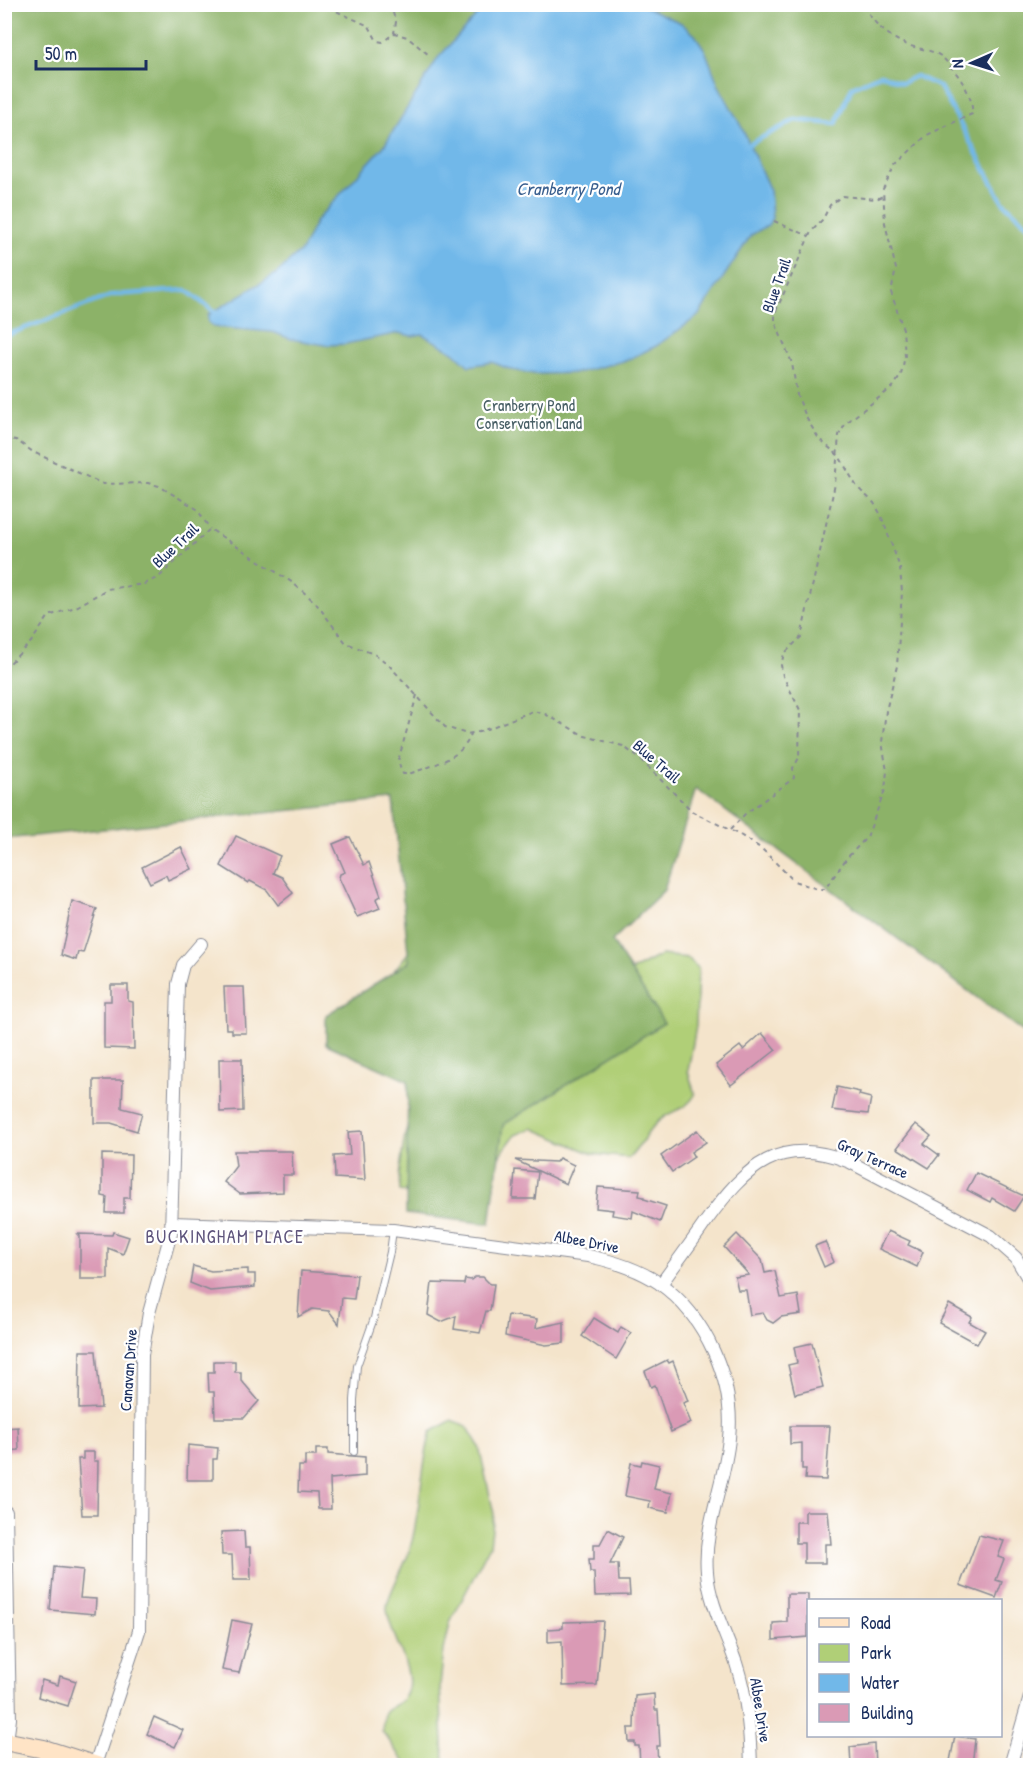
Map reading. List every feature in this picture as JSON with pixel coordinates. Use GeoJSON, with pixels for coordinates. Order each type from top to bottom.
{"type":"FeatureCollection","features":[{"type":"Feature","properties":{"kind":"main road"},"geometry":{"type":"LineString","coordinates":[[6,1741],[96,1765]]}},
{"type":"Feature","properties":{"kind":"street","name":"Canavan Drive"},"geometry":{"type":"LineString","coordinates":[[96,1765],[139,1631],[142,1355],[149,1313],[170,1243],[172,1223],[177,984],[183,965],[201,944]]}},
{"type":"Feature","properties":{"kind":"street","name":"Gray Terrace"},"geometry":{"type":"LineString","coordinates":[[661,1284],[730,1188],[744,1174],[772,1158],[805,1152],[828,1155],[850,1162],[991,1236],[1016,1258],[1029,1280]]}},
{"type":"Feature","properties":{"kind":"street","name":"Albee Drive"},"geometry":{"type":"LineString","coordinates":[[172,1223],[393,1230],[599,1258],[632,1269],[661,1284],[702,1330],[718,1363],[726,1388],[729,1439],[709,1532],[707,1574],[746,1699],[751,1766]]}},
{"type":"Feature","properties":{"kind":"street"},"geometry":{"type":"LineString","coordinates":[[6,1512],[10,1719],[6,1741]]}},
{"type":"Feature","properties":{"kind":"street"},"geometry":{"type":"LineString","coordinates":[[1010,1766],[1030,1697]]}},
{"type":"Feature","properties":{"kind":"lane"},"geometry":{"type":"LineString","coordinates":[[354,1452],[354,1400],[357,1366],[374,1318],[393,1230]]}},
{"type":"Feature","properties":{"kind":"path"},"geometry":{"type":"LineString","coordinates":[[332,4],[336,11],[369,26],[377,41],[383,42],[394,33],[396,22],[390,4]]}},
{"type":"Feature","properties":{"kind":"path"},"geometry":{"type":"LineString","coordinates":[[730,830],[745,814],[794,778],[793,768],[799,758],[800,710],[783,676],[781,665],[784,654],[801,637],[827,524],[839,456],[839,435],[846,423],[893,387],[901,375],[905,356],[903,329],[891,292],[896,269],[895,255],[885,223],[883,189],[896,165],[927,135],[972,114],[973,104],[952,67],[943,58],[902,43],[878,25],[867,13],[865,4]]}},
{"type":"Feature","properties":{"kind":"path"},"geometry":{"type":"LineString","coordinates":[[394,33],[407,37],[429,55]]}},
{"type":"Feature","properties":{"kind":"path","name":"Blue Trail"},"geometry":{"type":"LineString","coordinates":[[4,669],[30,642],[49,616],[78,606],[107,589],[144,584],[159,577],[210,529],[293,583],[315,602],[346,643],[383,660],[446,727],[471,733],[491,728],[524,713],[545,714],[585,736],[612,742],[632,751],[693,812],[730,830],[771,856],[785,874],[794,881],[825,889],[846,859],[867,837],[885,790],[887,771],[882,742],[885,711],[897,666],[902,592],[900,568],[874,503],[857,487],[839,456],[819,439],[807,419],[797,395],[792,363],[775,322],[775,312],[809,236],[838,198],[843,196],[876,199],[883,196]]}},
{"type":"Feature","properties":{"kind":"path"},"geometry":{"type":"LineString","coordinates":[[774,221],[809,236]]}},
{"type":"Feature","properties":{"kind":"path"},"geometry":{"type":"LineString","coordinates":[[4,438],[16,440],[33,452],[103,484],[148,483],[159,486],[197,509],[210,529]]}},
{"type":"Feature","properties":{"kind":"path"},"geometry":{"type":"LineString","coordinates":[[417,695],[399,760],[403,774],[409,774],[453,756],[464,746],[471,733]]}},
{"type":"Feature","properties":{"kind":"green space","name":"Cranberry Pond Conservation Land"},"geometry":{"type":"Polygon","coordinates":[[[5,5],[1030,5],[1030,1037],[696,789],[664,890],[612,941],[664,1023],[503,1125],[490,1224],[406,1214],[408,1081],[326,1044],[326,1015],[409,962],[393,800],[5,839],[5,5]]]}},
{"type":"Feature","properties":{"kind":"green space"},"geometry":{"type":"Polygon","coordinates":[[[576,881],[629,972],[661,955],[688,958],[698,968],[696,1026],[688,1071],[695,1095],[685,1106],[658,1121],[629,1158],[593,1154],[532,1128],[515,1135],[497,1159],[429,1200],[400,1191],[399,1176],[405,1135],[413,1108],[413,1077],[386,981],[431,924],[576,881]]]}},
{"type":"Feature","properties":{"kind":"green space"},"geometry":{"type":"Polygon","coordinates":[[[452,1420],[467,1426],[479,1446],[494,1514],[490,1545],[450,1623],[444,1650],[440,1685],[444,1762],[441,1765],[407,1765],[382,1731],[384,1712],[403,1699],[408,1690],[409,1679],[387,1608],[414,1535],[431,1432],[452,1420]]]}},
{"type":"Feature","properties":{"kind":"water","name":"Cranberry Pond"},"geometry":{"type":"Polygon","coordinates":[[[487,4],[641,5],[681,23],[695,35],[705,50],[718,84],[742,128],[770,191],[772,218],[768,225],[751,235],[698,316],[656,346],[627,360],[576,373],[534,374],[512,370],[492,362],[469,366],[454,352],[422,334],[412,336],[399,333],[345,344],[326,345],[291,339],[273,332],[215,327],[208,322],[208,315],[276,274],[302,250],[316,221],[384,146],[438,58],[487,4]]]}},
{"type":"Feature","properties":{"kind":"building"},"geometry":{"type":"Polygon","coordinates":[[[236,836],[280,856],[273,873],[282,877],[293,893],[278,905],[267,890],[250,881],[248,883],[221,866],[236,836]]]}},
{"type":"Feature","properties":{"kind":"building"},"geometry":{"type":"Polygon","coordinates":[[[350,837],[364,865],[369,862],[381,896],[376,899],[380,908],[357,917],[339,878],[340,874],[345,872],[333,844],[350,837]]]}},
{"type":"Feature","properties":{"kind":"building"},"geometry":{"type":"Polygon","coordinates":[[[181,847],[192,869],[168,880],[166,875],[150,883],[142,867],[181,847]]]}},
{"type":"Feature","properties":{"kind":"building"},"geometry":{"type":"Polygon","coordinates":[[[72,901],[97,909],[83,953],[78,952],[76,960],[61,955],[72,901]]]}},
{"type":"Feature","properties":{"kind":"building"},"geometry":{"type":"Polygon","coordinates":[[[111,985],[128,985],[128,1001],[133,1002],[134,1049],[104,1048],[104,1001],[111,1001],[111,985]]]}},
{"type":"Feature","properties":{"kind":"building"},"geometry":{"type":"Polygon","coordinates":[[[224,987],[244,987],[246,1033],[232,1033],[232,1029],[226,1029],[224,987]]]}},
{"type":"Feature","properties":{"kind":"building"},"geometry":{"type":"Polygon","coordinates":[[[762,1033],[776,1050],[731,1085],[716,1065],[740,1046],[743,1050],[762,1033]]]}},
{"type":"Feature","properties":{"kind":"building"},"geometry":{"type":"Polygon","coordinates":[[[219,1059],[242,1059],[243,1111],[220,1112],[219,1059]]]}},
{"type":"Feature","properties":{"kind":"building"},"geometry":{"type":"Polygon","coordinates":[[[94,1080],[123,1080],[122,1108],[142,1113],[137,1131],[111,1123],[94,1123],[94,1080]]]}},
{"type":"Feature","properties":{"kind":"building"},"geometry":{"type":"Polygon","coordinates":[[[837,1087],[860,1092],[859,1095],[871,1098],[868,1114],[832,1110],[837,1087]]]}},
{"type":"Feature","properties":{"kind":"building"},"geometry":{"type":"Polygon","coordinates":[[[916,1124],[931,1136],[924,1144],[939,1155],[929,1168],[897,1148],[916,1124]]]}},
{"type":"Feature","properties":{"kind":"building"},"geometry":{"type":"Polygon","coordinates":[[[697,1130],[706,1142],[691,1152],[694,1157],[672,1172],[661,1156],[697,1130]]]}},
{"type":"Feature","properties":{"kind":"building"},"geometry":{"type":"Polygon","coordinates":[[[362,1131],[365,1180],[335,1178],[334,1156],[350,1155],[348,1132],[362,1131]]]}},
{"type":"Feature","properties":{"kind":"building"},"geometry":{"type":"Polygon","coordinates":[[[234,1151],[292,1151],[293,1175],[283,1175],[283,1192],[240,1194],[224,1182],[236,1166],[234,1151]]]}},
{"type":"Feature","properties":{"kind":"building"},"geometry":{"type":"Polygon","coordinates":[[[102,1154],[131,1155],[130,1198],[124,1198],[124,1213],[106,1213],[107,1197],[102,1196],[102,1154]]]}},
{"type":"Feature","properties":{"kind":"building"},"geometry":{"type":"Polygon","coordinates":[[[559,1158],[574,1165],[566,1184],[515,1160],[556,1162],[559,1158]]]}},
{"type":"Feature","properties":{"kind":"building"},"geometry":{"type":"Polygon","coordinates":[[[515,1170],[538,1172],[535,1199],[513,1199],[515,1170]]]}},
{"type":"Feature","properties":{"kind":"building"},"geometry":{"type":"Polygon","coordinates":[[[976,1173],[1024,1196],[1014,1211],[992,1198],[990,1202],[967,1190],[976,1173]]]}},
{"type":"Feature","properties":{"kind":"building"},"geometry":{"type":"Polygon","coordinates":[[[598,1187],[640,1190],[639,1196],[666,1206],[660,1222],[633,1211],[632,1218],[612,1215],[613,1210],[596,1208],[598,1187]]]}},
{"type":"Feature","properties":{"kind":"building"},"geometry":{"type":"Polygon","coordinates":[[[888,1231],[910,1241],[908,1245],[923,1252],[917,1267],[879,1249],[888,1231]]]}},
{"type":"Feature","properties":{"kind":"building"},"geometry":{"type":"Polygon","coordinates":[[[113,1232],[129,1237],[123,1254],[108,1248],[108,1279],[80,1279],[80,1236],[78,1234],[112,1235],[113,1232]]]}},
{"type":"Feature","properties":{"kind":"building"},"geometry":{"type":"Polygon","coordinates":[[[737,1234],[762,1260],[765,1273],[775,1271],[781,1298],[798,1295],[801,1314],[781,1317],[773,1323],[767,1320],[763,1313],[750,1315],[746,1290],[738,1290],[735,1277],[749,1275],[724,1247],[737,1234]]]}},
{"type":"Feature","properties":{"kind":"building"},"geometry":{"type":"Polygon","coordinates":[[[825,1242],[834,1262],[824,1267],[815,1246],[825,1242]]]}},
{"type":"Feature","properties":{"kind":"building"},"geometry":{"type":"Polygon","coordinates":[[[193,1266],[211,1271],[248,1269],[248,1274],[255,1274],[255,1287],[210,1291],[190,1283],[193,1266]]]}},
{"type":"Feature","properties":{"kind":"building"},"geometry":{"type":"Polygon","coordinates":[[[301,1271],[357,1275],[354,1299],[342,1298],[339,1324],[329,1311],[312,1309],[298,1317],[301,1271]]]}},
{"type":"Feature","properties":{"kind":"building"},"geometry":{"type":"Polygon","coordinates":[[[475,1277],[483,1277],[490,1284],[494,1284],[490,1311],[486,1311],[480,1333],[454,1329],[456,1316],[441,1322],[428,1315],[432,1283],[464,1284],[465,1279],[471,1280],[475,1277]]]}},
{"type":"Feature","properties":{"kind":"building"},"geometry":{"type":"Polygon","coordinates":[[[949,1304],[972,1317],[969,1322],[985,1331],[977,1344],[939,1323],[949,1304]]]}},
{"type":"Feature","properties":{"kind":"building"},"geometry":{"type":"Polygon","coordinates":[[[508,1315],[537,1319],[536,1328],[564,1322],[564,1343],[546,1345],[505,1336],[508,1315]]]}},
{"type":"Feature","properties":{"kind":"building"},"geometry":{"type":"Polygon","coordinates":[[[594,1318],[618,1333],[621,1327],[631,1333],[616,1359],[582,1336],[594,1318]]]}},
{"type":"Feature","properties":{"kind":"building"},"geometry":{"type":"Polygon","coordinates":[[[812,1343],[823,1387],[795,1394],[788,1365],[797,1363],[794,1347],[812,1343]]]}},
{"type":"Feature","properties":{"kind":"building"},"geometry":{"type":"Polygon","coordinates":[[[80,1351],[96,1351],[101,1408],[79,1409],[80,1351]]]}},
{"type":"Feature","properties":{"kind":"building"},"geometry":{"type":"Polygon","coordinates":[[[667,1360],[669,1363],[673,1361],[688,1401],[683,1403],[691,1423],[671,1432],[655,1385],[651,1387],[645,1371],[667,1360]]]}},
{"type":"Feature","properties":{"kind":"building"},"geometry":{"type":"Polygon","coordinates":[[[214,1361],[235,1361],[235,1372],[241,1372],[241,1380],[259,1401],[244,1418],[215,1418],[214,1392],[209,1392],[208,1372],[214,1372],[214,1361]]]}},
{"type":"Feature","properties":{"kind":"building"},"geometry":{"type":"Polygon","coordinates":[[[790,1426],[830,1426],[826,1480],[805,1479],[806,1469],[802,1469],[802,1443],[790,1444],[790,1426]]]}},
{"type":"Feature","properties":{"kind":"building"},"geometry":{"type":"Polygon","coordinates":[[[18,1427],[19,1450],[6,1451],[5,1428],[18,1427]]]}},
{"type":"Feature","properties":{"kind":"building"},"geometry":{"type":"Polygon","coordinates":[[[188,1445],[218,1448],[217,1459],[213,1459],[213,1480],[187,1480],[188,1445]]]}},
{"type":"Feature","properties":{"kind":"building"},"geometry":{"type":"Polygon","coordinates":[[[316,1449],[328,1449],[328,1454],[365,1457],[365,1476],[330,1479],[331,1509],[318,1509],[317,1493],[298,1492],[299,1466],[305,1466],[305,1456],[316,1456],[316,1449]]]}},
{"type":"Feature","properties":{"kind":"building"},"geometry":{"type":"Polygon","coordinates":[[[83,1452],[94,1452],[94,1461],[98,1461],[97,1515],[82,1515],[78,1459],[83,1459],[83,1452]]]}},
{"type":"Feature","properties":{"kind":"building"},"geometry":{"type":"Polygon","coordinates":[[[642,1461],[659,1465],[654,1489],[672,1493],[668,1512],[649,1508],[650,1501],[625,1496],[631,1463],[641,1465],[642,1461]]]}},
{"type":"Feature","properties":{"kind":"building"},"geometry":{"type":"Polygon","coordinates":[[[805,1511],[828,1511],[831,1544],[825,1544],[825,1563],[804,1563],[804,1543],[796,1543],[796,1522],[805,1522],[805,1511]]]}},
{"type":"Feature","properties":{"kind":"building"},"geometry":{"type":"Polygon","coordinates":[[[608,1529],[623,1537],[610,1564],[618,1564],[619,1581],[629,1581],[630,1595],[595,1596],[594,1572],[590,1572],[589,1559],[594,1559],[594,1544],[600,1544],[608,1529]]]}},
{"type":"Feature","properties":{"kind":"building"},"geometry":{"type":"Polygon","coordinates":[[[244,1531],[245,1547],[250,1547],[251,1580],[233,1580],[232,1555],[222,1555],[221,1532],[244,1531]]]}},
{"type":"Feature","properties":{"kind":"building"},"geometry":{"type":"Polygon","coordinates":[[[979,1535],[1004,1541],[998,1557],[1004,1559],[996,1580],[1002,1582],[996,1598],[960,1585],[979,1535]]]}},
{"type":"Feature","properties":{"kind":"building"},"geometry":{"type":"Polygon","coordinates":[[[54,1567],[83,1570],[80,1598],[96,1599],[95,1614],[50,1610],[54,1567]]]}},
{"type":"Feature","properties":{"kind":"building"},"geometry":{"type":"Polygon","coordinates":[[[787,1594],[808,1594],[807,1637],[773,1640],[773,1623],[787,1622],[787,1594]]]}},
{"type":"Feature","properties":{"kind":"building"},"geometry":{"type":"Polygon","coordinates":[[[232,1620],[252,1624],[239,1673],[222,1670],[232,1620]]]}},
{"type":"Feature","properties":{"kind":"building"},"geometry":{"type":"Polygon","coordinates":[[[603,1621],[597,1685],[563,1686],[562,1641],[548,1642],[548,1629],[563,1628],[563,1622],[603,1621]]]}},
{"type":"Feature","properties":{"kind":"building"},"geometry":{"type":"Polygon","coordinates":[[[60,1676],[76,1681],[68,1706],[38,1697],[42,1680],[58,1685],[60,1676]]]}},
{"type":"Feature","properties":{"kind":"building"},"geometry":{"type":"Polygon","coordinates":[[[654,1694],[655,1710],[658,1710],[660,1746],[657,1746],[658,1764],[640,1765],[639,1746],[635,1746],[635,1742],[629,1742],[628,1728],[634,1728],[635,1696],[654,1694]]]}},
{"type":"Feature","properties":{"kind":"building"},"geometry":{"type":"Polygon","coordinates":[[[154,1717],[183,1730],[175,1747],[147,1734],[154,1717]]]}},
{"type":"Feature","properties":{"kind":"building"},"geometry":{"type":"Polygon","coordinates":[[[955,1737],[975,1739],[972,1766],[949,1766],[955,1737]]]}},
{"type":"Feature","properties":{"kind":"building"},"geometry":{"type":"Polygon","coordinates":[[[874,1744],[875,1766],[851,1766],[850,1747],[874,1744]]]}},
{"type":"Feature","properties":{"kind":"waterway"},"geometry":{"type":"LineString","coordinates":[[746,146],[795,120],[836,124],[852,87],[881,74],[902,83],[916,76],[940,87],[1003,202],[1030,227]]}},
{"type":"Feature","properties":{"kind":"waterway"},"geometry":{"type":"LineString","coordinates":[[4,336],[113,295],[186,290],[217,314]]}},
{"type":"Feature","properties":{"kind":"district","name":"BUCKINGHAM PLACE"},"geometry":{"type":"Point","coordinates":[225,1237]}}]}
